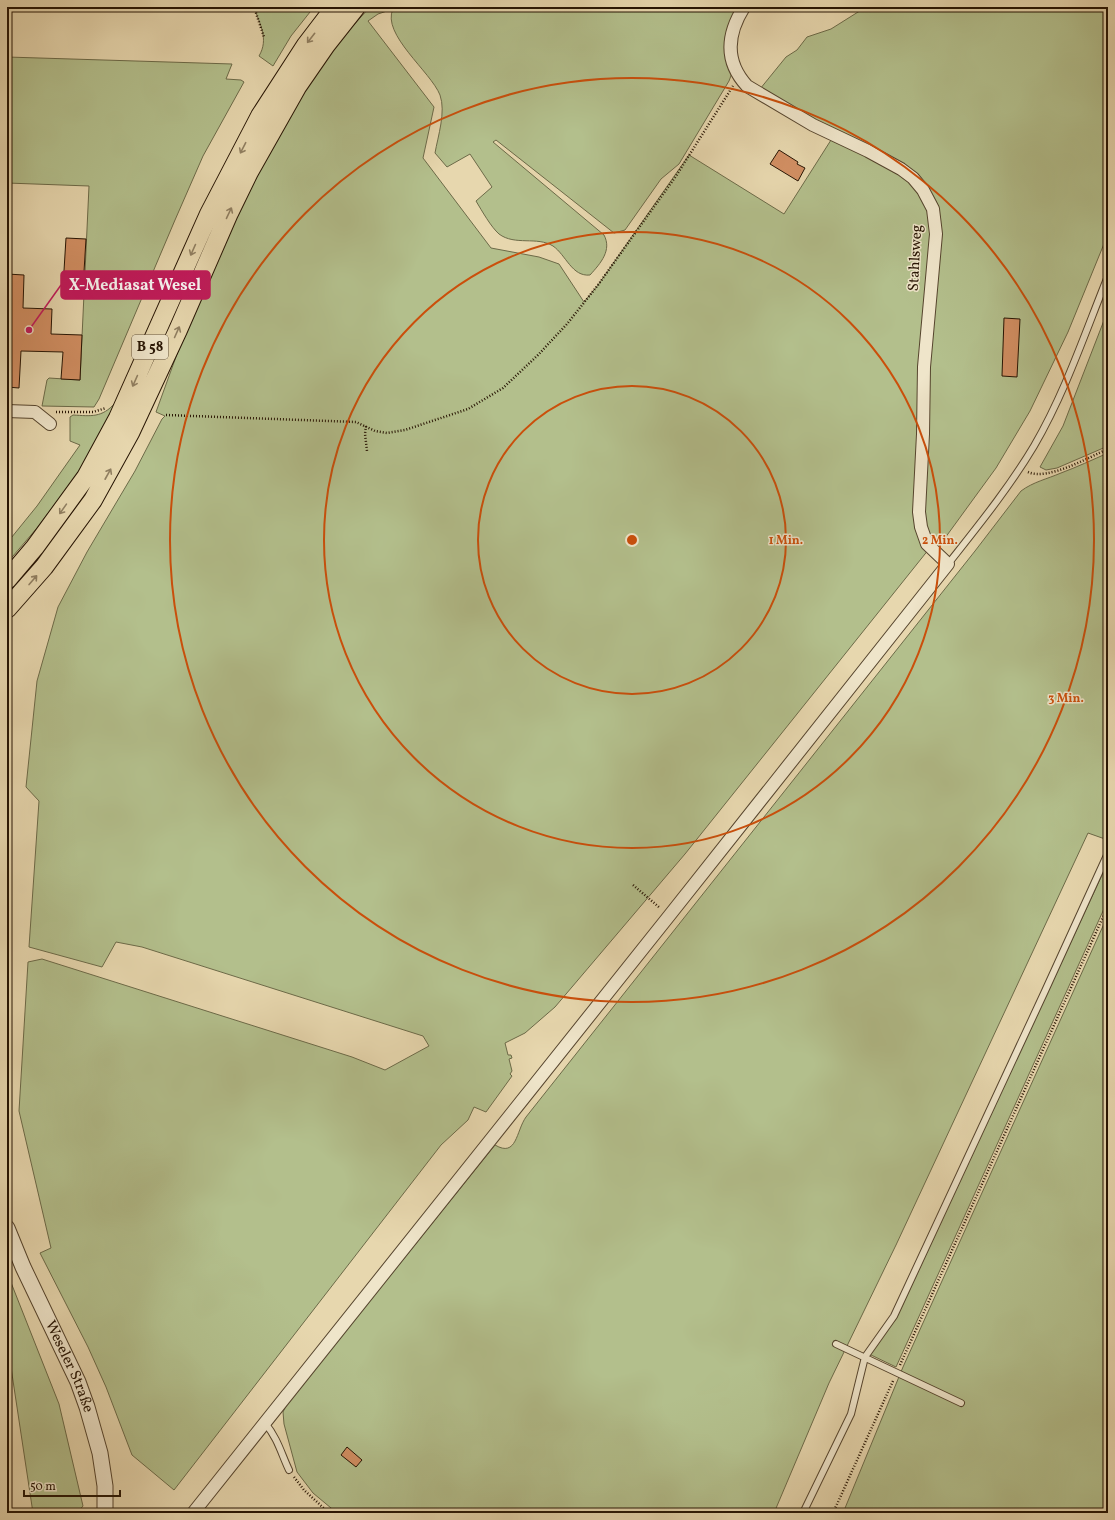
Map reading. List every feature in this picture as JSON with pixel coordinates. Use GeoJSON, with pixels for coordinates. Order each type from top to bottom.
{"type":"FeatureCollection","features":[{"type":"Feature","properties":{"kind":"main road","name":"B 58"},"geometry":{"type":"LineString","coordinates":[[7,580],[35,547],[86,477],[118,418],[209,214],[260,116],[306,45],[335,7]]}},
{"type":"Feature","properties":{"kind":"main road","name":"B 58"},"geometry":{"type":"LineString","coordinates":[[7,609],[44,566],[93,500],[130,433],[178,330],[229,213],[253,165],[297,87],[326,44],[356,7]]}},
{"type":"Feature","properties":{"kind":"street","name":"Stahlsweg"},"geometry":{"type":"LineString","coordinates":[[744,7],[734,26],[731,58],[734,69],[747,86],[813,125],[868,151],[901,169],[913,178],[923,190],[933,209],[936,234],[924,367],[923,434],[919,512],[921,527],[927,544],[948,564]]}},
{"type":"Feature","properties":{"kind":"street"},"geometry":{"type":"LineString","coordinates":[[7,411],[35,412],[50,424]]}},
{"type":"Feature","properties":{"kind":"street"},"geometry":{"type":"LineString","coordinates":[[193,1513],[948,564]]}},
{"type":"Feature","properties":{"kind":"street","name":"Weseler Straße"},"geometry":{"type":"LineString","coordinates":[[7,1228],[23,1267],[78,1382],[88,1407],[100,1452],[105,1486],[105,1513]]}},
{"type":"Feature","properties":{"kind":"lane"},"geometry":{"type":"LineString","coordinates":[[948,564],[1001,496],[1034,445],[1061,389],[1108,276]]}},
{"type":"Feature","properties":{"kind":"lane"},"geometry":{"type":"LineString","coordinates":[[803,1513],[851,1414],[865,1357],[894,1316],[1046,991],[1108,852]]}},
{"type":"Feature","properties":{"kind":"lane"},"geometry":{"type":"LineString","coordinates":[[836,1344],[961,1403]]}},
{"type":"Feature","properties":{"kind":"lane"},"geometry":{"type":"LineString","coordinates":[[265,1423],[279,1443],[289,1470]]}},
{"type":"Feature","properties":{"kind":"path"},"geometry":{"type":"LineString","coordinates":[[254,7],[264,37]]}},
{"type":"Feature","properties":{"kind":"path"},"geometry":{"type":"LineString","coordinates":[[166,415],[356,422],[375,431],[387,433],[405,430],[468,409],[503,388],[538,355],[567,324],[598,285],[676,176],[730,89],[740,78]]}},
{"type":"Feature","properties":{"kind":"path"},"geometry":{"type":"LineString","coordinates":[[366,426],[367,451]]}},
{"type":"Feature","properties":{"kind":"path"},"geometry":{"type":"LineString","coordinates":[[1030,474],[1058,471],[1108,449]]}},
{"type":"Feature","properties":{"kind":"path"},"geometry":{"type":"LineString","coordinates":[[633,885],[669,916]]}},
{"type":"Feature","properties":{"kind":"path"},"geometry":{"type":"LineString","coordinates":[[833,1513],[1108,906]]}},
{"type":"Feature","properties":{"kind":"path"},"geometry":{"type":"LineString","coordinates":[[289,1470],[304,1490],[329,1513]]}},
{"type":"Feature","properties":{"kind":"green space"},"geometry":{"type":"Polygon","coordinates":[[[254,7],[314,7],[291,36],[273,66],[259,56],[262,50],[263,38],[261,26],[254,7]]]}},
{"type":"Feature","properties":{"kind":"green space"},"geometry":{"type":"Polygon","coordinates":[[[370,7],[740,7],[732,73],[729,81],[679,164],[661,179],[625,230],[614,233],[496,140],[493,142],[604,235],[607,246],[606,251],[598,266],[590,275],[578,273],[558,250],[547,243],[512,240],[505,238],[496,231],[476,201],[492,187],[470,154],[447,167],[435,153],[442,116],[442,102],[440,95],[427,75],[400,41],[394,30],[391,19],[393,9],[378,14],[368,21],[434,107],[423,158],[491,248],[539,257],[559,264],[584,302],[598,285],[689,155],[784,214],[831,140],[904,176],[919,192],[927,210],[939,266],[927,186],[760,89],[786,57],[797,50],[807,37],[831,29],[866,7],[1108,7],[1108,234],[1068,332],[1030,411],[996,468],[945,538],[940,541],[937,539],[685,854],[555,1007],[525,1033],[505,1043],[508,1055],[511,1055],[512,1058],[509,1059],[512,1071],[510,1074],[512,1076],[486,1112],[474,1107],[468,1120],[441,1145],[174,1490],[132,1455],[106,1387],[88,1347],[40,1253],[51,1248],[19,1111],[28,962],[42,959],[352,1057],[385,1070],[429,1046],[423,1036],[142,947],[116,942],[102,967],[29,947],[39,801],[26,787],[37,681],[58,607],[87,552],[135,471],[165,416],[156,412],[181,343],[247,193],[295,106],[331,50],[370,7]]]}},
{"type":"Feature","properties":{"kind":"green space"},"geometry":{"type":"Polygon","coordinates":[[[7,57],[232,64],[226,79],[241,80],[244,82],[203,156],[99,399],[94,407],[42,406],[47,380],[49,378],[80,380],[89,186],[7,183],[7,57]]]}},
{"type":"Feature","properties":{"kind":"green space"},"geometry":{"type":"Polygon","coordinates":[[[1108,310],[1108,446],[1057,468],[1046,470],[1040,467],[1063,426],[1108,310]]]}},
{"type":"Feature","properties":{"kind":"green space"},"geometry":{"type":"Polygon","coordinates":[[[115,403],[101,436],[81,470],[37,528],[7,563],[7,543],[37,506],[80,445],[70,441],[70,417],[73,415],[91,416],[101,414],[115,403]]]}},
{"type":"Feature","properties":{"kind":"green space"},"geometry":{"type":"Polygon","coordinates":[[[1108,453],[1108,833],[1105,839],[1088,833],[896,1245],[829,1383],[774,1513],[337,1513],[313,1493],[297,1472],[284,1424],[283,1412],[287,1404],[495,1145],[502,1148],[512,1146],[526,1117],[1021,491],[1035,483],[1108,453]]]}},
{"type":"Feature","properties":{"kind":"green space"},"geometry":{"type":"Polygon","coordinates":[[[1108,862],[1108,900],[896,1367],[869,1354],[896,1319],[1108,862]]]}},
{"type":"Feature","properties":{"kind":"green space"},"geometry":{"type":"Polygon","coordinates":[[[1108,915],[1108,1513],[843,1513],[903,1367],[1108,915]]]}},
{"type":"Feature","properties":{"kind":"green space"},"geometry":{"type":"Polygon","coordinates":[[[7,1280],[10,1280],[59,1404],[83,1506],[77,1513],[33,1513],[7,1341],[7,1280]]]}},
{"type":"Feature","properties":{"kind":"building"},"geometry":{"type":"Polygon","coordinates":[[[779,150],[798,162],[797,164],[805,168],[798,181],[770,164],[779,150]]]}},
{"type":"Feature","properties":{"kind":"building"},"geometry":{"type":"Polygon","coordinates":[[[66,238],[86,239],[83,288],[63,287],[66,238]]]}},
{"type":"Feature","properties":{"kind":"building"},"geometry":{"type":"Polygon","coordinates":[[[7,274],[24,275],[23,308],[52,309],[51,334],[82,335],[80,380],[61,379],[63,352],[21,351],[19,388],[7,387],[7,274]]]}},
{"type":"Feature","properties":{"kind":"building"},"geometry":{"type":"Polygon","coordinates":[[[1004,318],[1020,319],[1017,377],[1002,376],[1004,318]]]}},
{"type":"Feature","properties":{"kind":"building"},"geometry":{"type":"Polygon","coordinates":[[[347,1447],[362,1460],[356,1467],[341,1455],[347,1447]]]}},
{"type":"Feature","properties":{"kind":"place","name":"X-Mediasat Wesel"},"geometry":{"type":"Point","coordinates":[29,330]}}]}
